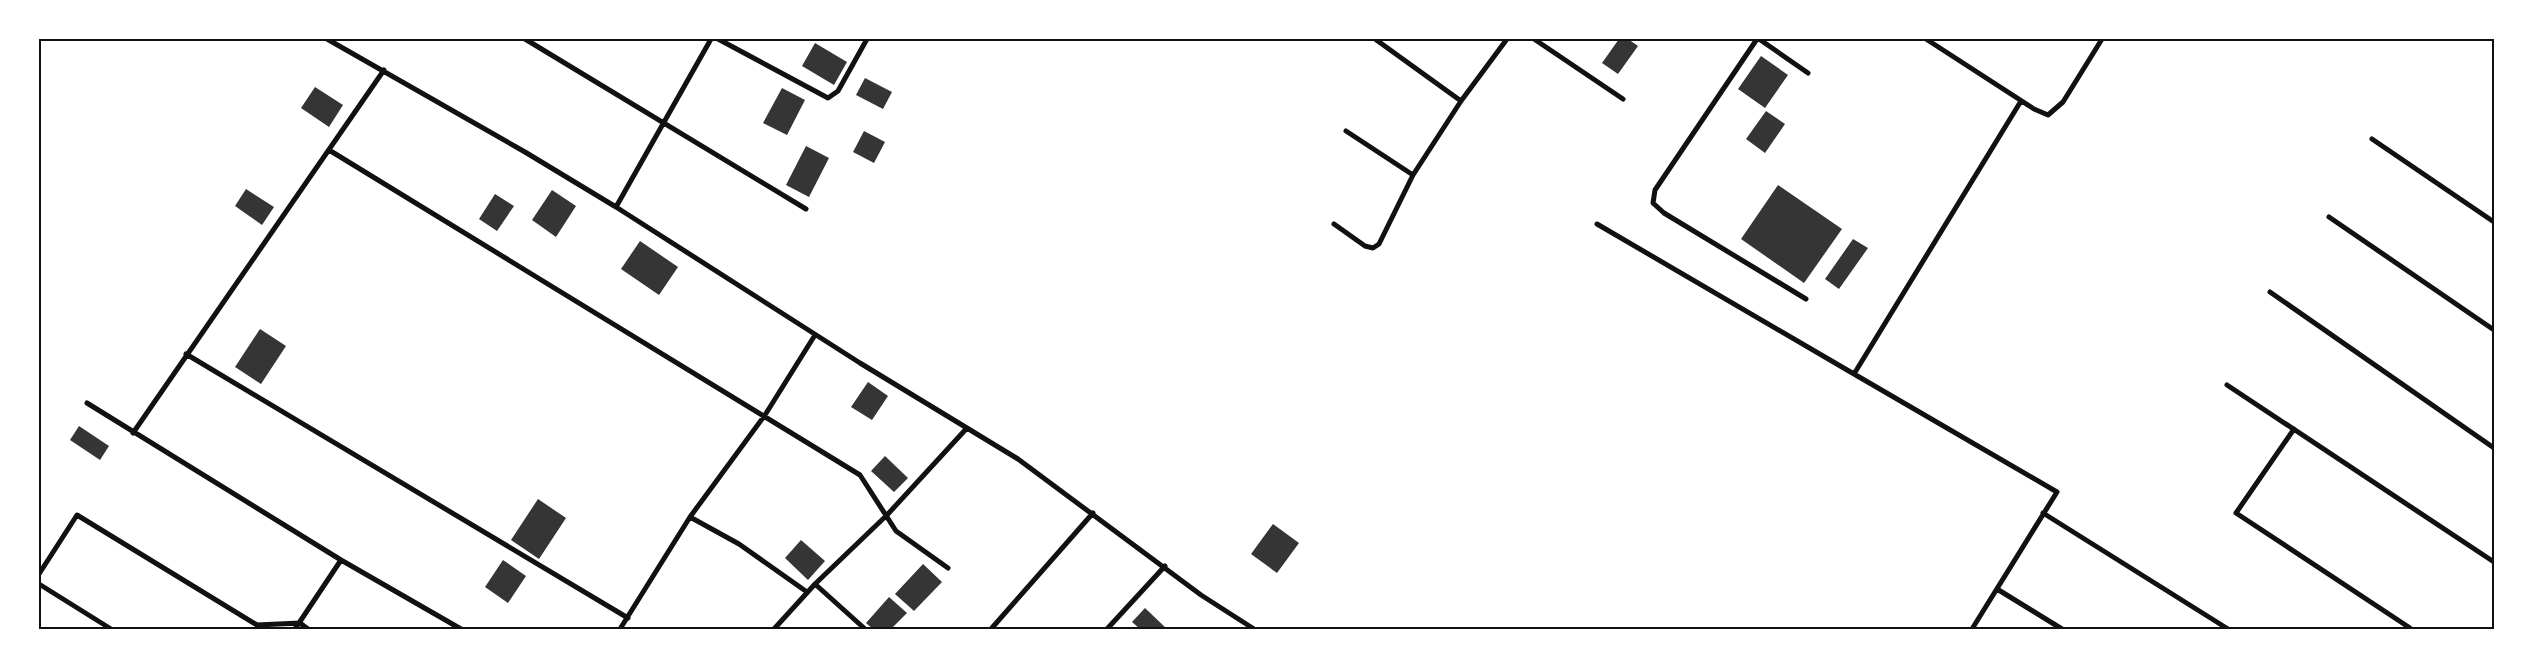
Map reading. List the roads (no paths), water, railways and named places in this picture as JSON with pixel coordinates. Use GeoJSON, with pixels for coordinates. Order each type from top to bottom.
{"type":"FeatureCollection","features":[{"type":"Feature","properties":{"kind":"street"},"geometry":{"type":"LineString","coordinates":[[327,39],[384,70],[616,207],[815,335],[1018,459],[1201,594],[1254,629]]}},
{"type":"Feature","properties":{"kind":"street"},"geometry":{"type":"LineString","coordinates":[[525,39],[806,209]]}},
{"type":"Feature","properties":{"kind":"street"},"geometry":{"type":"LineString","coordinates":[[616,207],[665,124],[711,39]]}},
{"type":"Feature","properties":{"kind":"street"},"geometry":{"type":"LineString","coordinates":[[718,39],[828,98],[838,91],[867,39]]}},
{"type":"Feature","properties":{"kind":"street"},"geometry":{"type":"LineString","coordinates":[[1375,39],[1461,101]]}},
{"type":"Feature","properties":{"kind":"street"},"geometry":{"type":"LineString","coordinates":[[1334,224],[1365,246],[1373,248],[1383,238],[1413,175],[1461,101],[1507,39]]}},
{"type":"Feature","properties":{"kind":"street"},"geometry":{"type":"LineString","coordinates":[[1534,39],[1623,99]]}},
{"type":"Feature","properties":{"kind":"street"},"geometry":{"type":"LineString","coordinates":[[1806,299],[1664,213],[1653,203],[1655,190],[1758,39],[1808,73]]}},
{"type":"Feature","properties":{"kind":"street"},"geometry":{"type":"LineString","coordinates":[[1926,39],[2021,101],[2048,115],[2063,102],[2102,39]]}},
{"type":"Feature","properties":{"kind":"street"},"geometry":{"type":"LineString","coordinates":[[134,433],[186,354],[384,70]]}},
{"type":"Feature","properties":{"kind":"street"},"geometry":{"type":"LineString","coordinates":[[1854,374],[2021,101]]}},
{"type":"Feature","properties":{"kind":"street"},"geometry":{"type":"LineString","coordinates":[[1346,131],[1413,175]]}},
{"type":"Feature","properties":{"kind":"street"},"geometry":{"type":"LineString","coordinates":[[2372,139],[2494,222]]}},
{"type":"Feature","properties":{"kind":"street"},"geometry":{"type":"LineString","coordinates":[[329,150],[860,475],[896,531],[948,568]]}},
{"type":"Feature","properties":{"kind":"street"},"geometry":{"type":"LineString","coordinates":[[2329,217],[2494,330]]}},
{"type":"Feature","properties":{"kind":"street"},"geometry":{"type":"LineString","coordinates":[[1597,224],[2057,492],[1972,629]]}},
{"type":"Feature","properties":{"kind":"street"},"geometry":{"type":"LineString","coordinates":[[2270,292],[2494,448]]}},
{"type":"Feature","properties":{"kind":"street"},"geometry":{"type":"LineString","coordinates":[[620,629],[690,517],[765,416],[815,335]]}},
{"type":"Feature","properties":{"kind":"street"},"geometry":{"type":"LineString","coordinates":[[186,354],[628,618]]}},
{"type":"Feature","properties":{"kind":"street"},"geometry":{"type":"LineString","coordinates":[[2227,385],[2494,562]]}},
{"type":"Feature","properties":{"kind":"street"},"geometry":{"type":"LineString","coordinates":[[87,403],[341,560],[461,629]]}},
{"type":"Feature","properties":{"kind":"street"},"geometry":{"type":"LineString","coordinates":[[774,629],[807,592],[887,515],[967,428]]}},
{"type":"Feature","properties":{"kind":"street"},"geometry":{"type":"LineString","coordinates":[[2294,430],[2236,513],[2410,628]]}},
{"type":"Feature","properties":{"kind":"street"},"geometry":{"type":"LineString","coordinates":[[991,629],[1093,513]]}},
{"type":"Feature","properties":{"kind":"street"},"geometry":{"type":"LineString","coordinates":[[2043,514],[2228,629]]}},
{"type":"Feature","properties":{"kind":"street"},"geometry":{"type":"LineString","coordinates":[[39,574],[77,515],[257,625],[300,623],[308,629]]}},
{"type":"Feature","properties":{"kind":"street"},"geometry":{"type":"LineString","coordinates":[[690,517],[739,544],[807,592]]}},
{"type":"Feature","properties":{"kind":"street"},"geometry":{"type":"LineString","coordinates":[[295,629],[341,560]]}},
{"type":"Feature","properties":{"kind":"street"},"geometry":{"type":"LineString","coordinates":[[1107,629],[1165,566]]}},
{"type":"Feature","properties":{"kind":"street"},"geometry":{"type":"LineString","coordinates":[[39,584],[111,629]]}},
{"type":"Feature","properties":{"kind":"street"},"geometry":{"type":"LineString","coordinates":[[815,584],[865,629]]}},
{"type":"Feature","properties":{"kind":"street"},"geometry":{"type":"LineString","coordinates":[[1997,589],[2062,629]]}}]}
